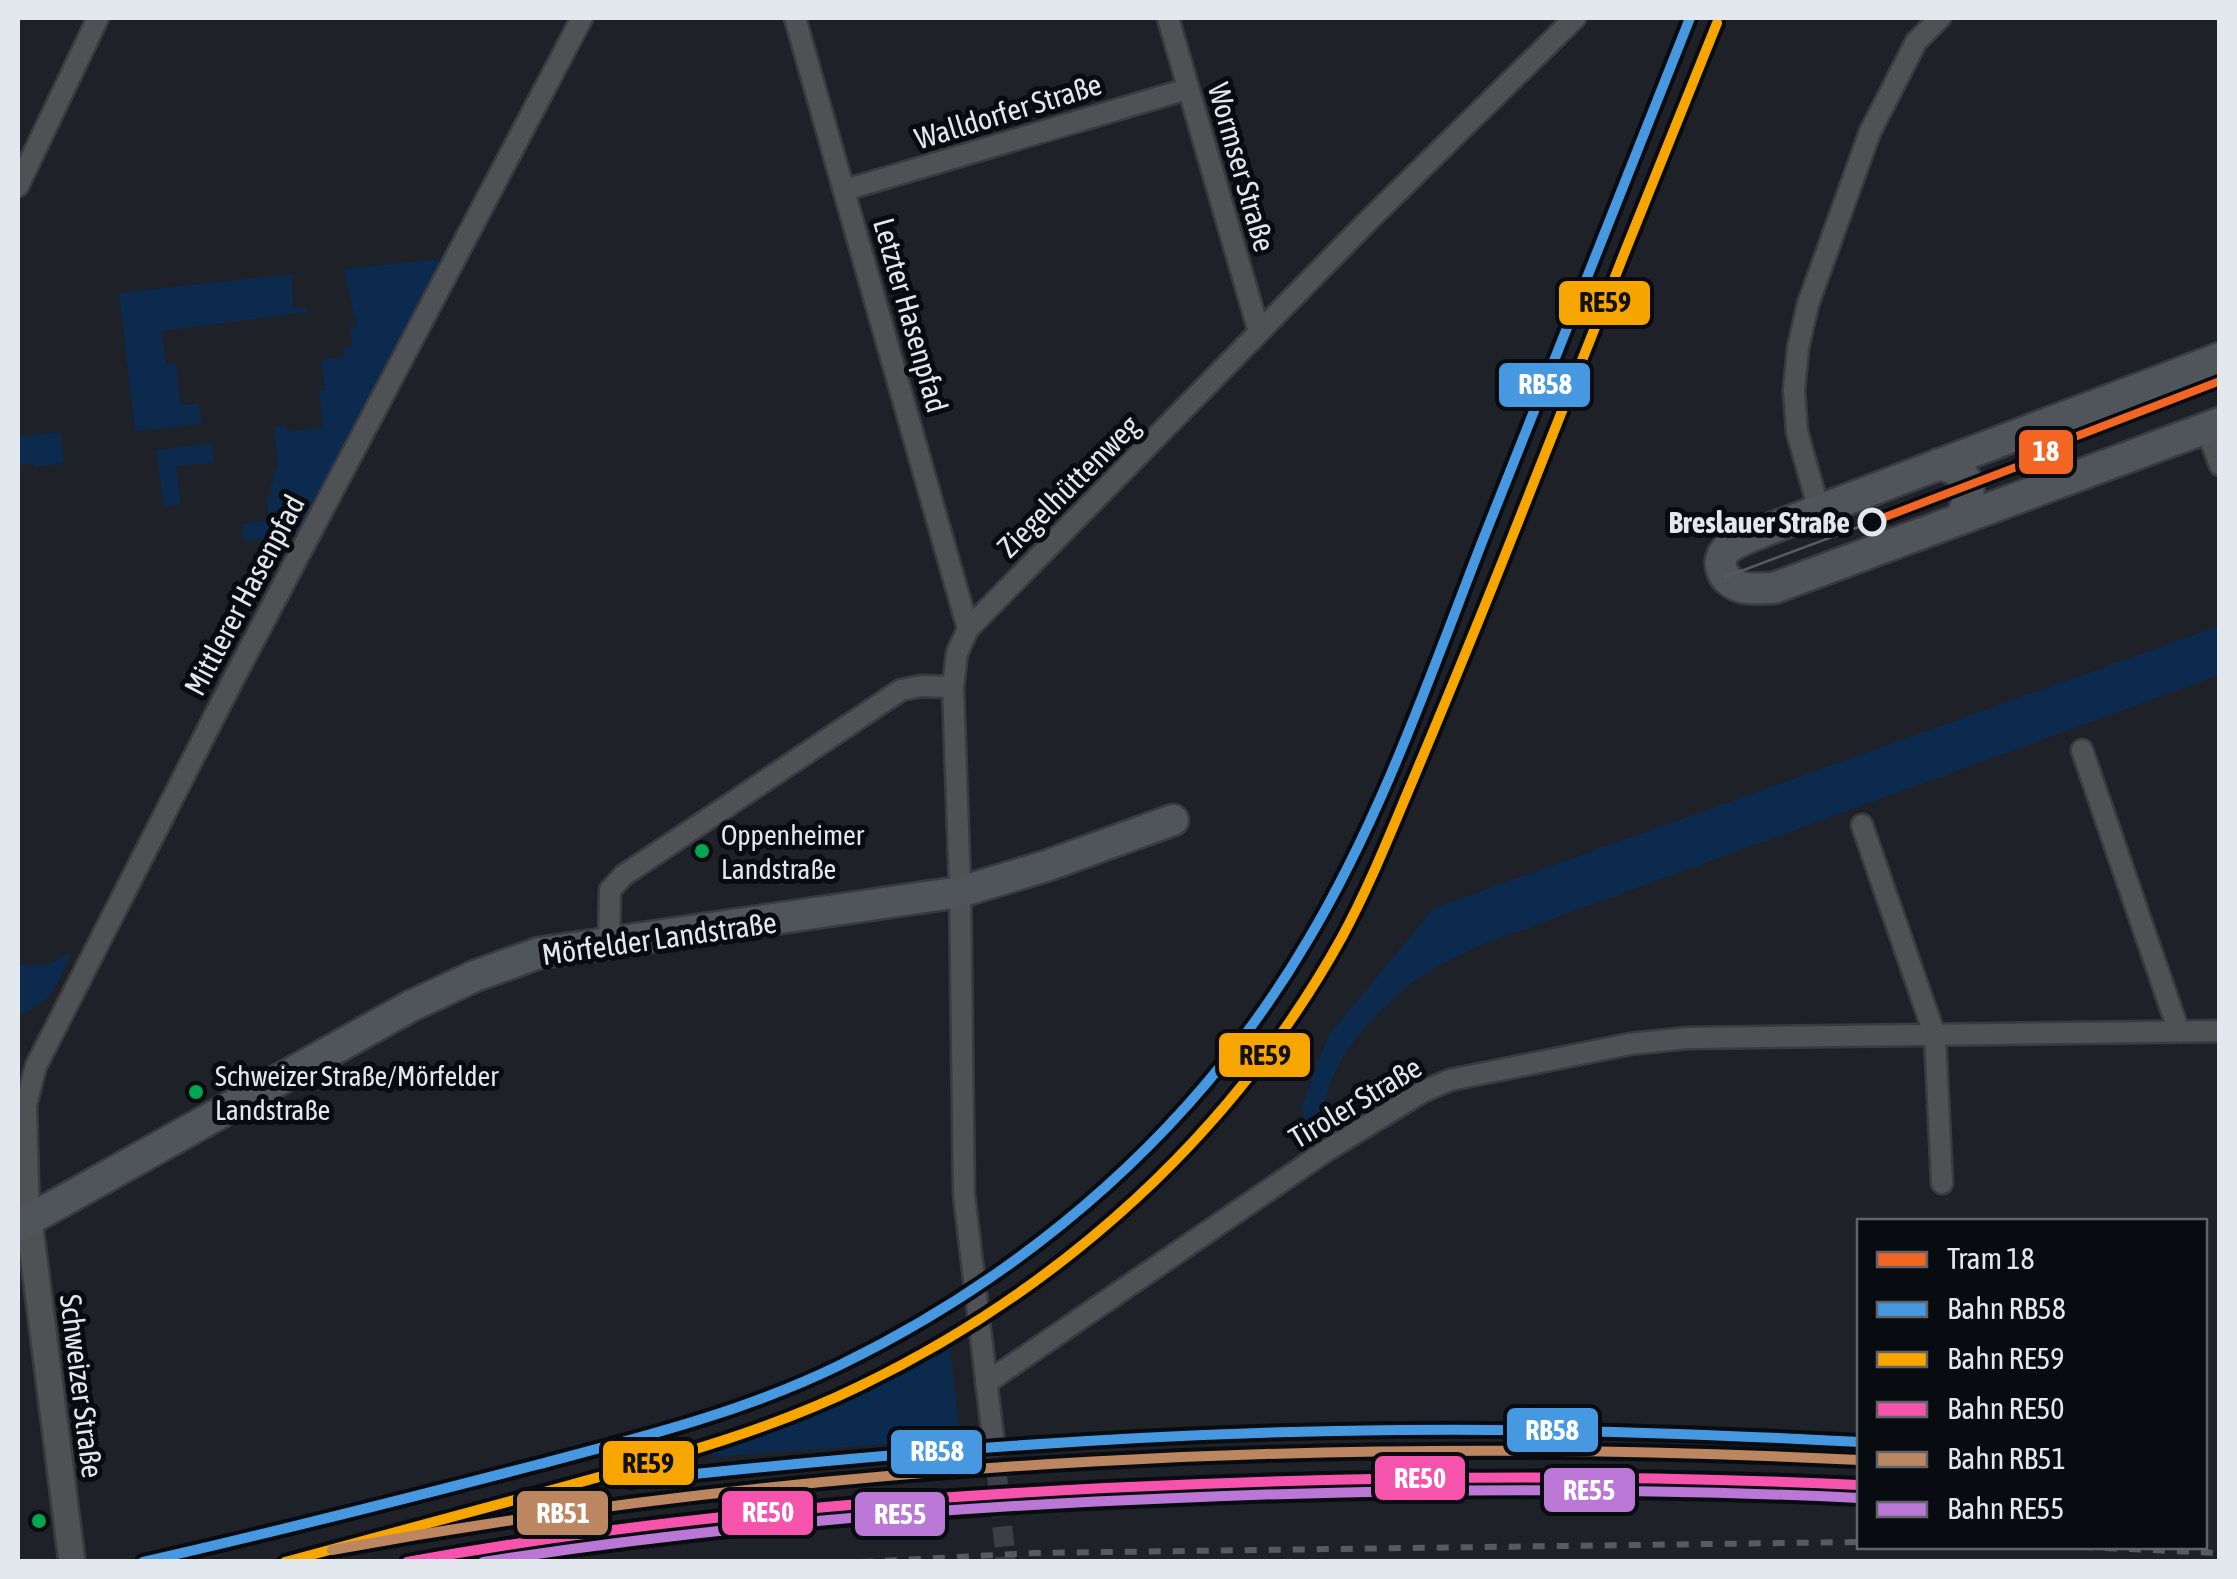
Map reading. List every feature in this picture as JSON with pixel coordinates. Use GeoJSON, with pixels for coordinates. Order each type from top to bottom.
{"type":"FeatureCollection","features":[{"type":"Feature","properties":{"kind":"main road"},"geometry":{"type":"LineString","coordinates":[[2213,426],[1774,588],[1745,588],[1725,577],[1720,559],[1730,546],[2220,358]]}},
{"type":"Feature","properties":{"kind":"main road"},"geometry":{"type":"LineString","coordinates":[[1939,464],[1954,468],[1969,485],[1969,501],[1961,518]]}},
{"type":"Feature","properties":{"kind":"main road","name":"Mörfelder Landstraße"},"geometry":{"type":"LineString","coordinates":[[23,1223],[412,1006],[476,976],[539,953],[960,892],[1173,820]]}},
{"type":"Feature","properties":{"kind":"street"},"geometry":{"type":"LineString","coordinates":[[18,186],[98,18]]}},
{"type":"Feature","properties":{"kind":"street","name":"Mittlerer Hasenpfad"},"geometry":{"type":"LineString","coordinates":[[23,1223],[26,1105],[36,1066],[233,680],[582,18]]}},
{"type":"Feature","properties":{"kind":"street","name":"Letzter Hasenpfad"},"geometry":{"type":"LineString","coordinates":[[796,18],[968,630]]}},
{"type":"Feature","properties":{"kind":"street","name":"Wormser Straße"},"geometry":{"type":"LineString","coordinates":[[1168,18],[1259,332]]}},
{"type":"Feature","properties":{"kind":"street","name":"Ziegelhüttenweg"},"geometry":{"type":"LineString","coordinates":[[953,687],[957,653],[968,630],[1259,332],[1575,18]]}},
{"type":"Feature","properties":{"kind":"street"},"geometry":{"type":"LineString","coordinates":[[1819,510],[1797,432],[1794,390],[1798,348],[1808,304],[1870,132],[1928,18]]}},
{"type":"Feature","properties":{"kind":"street"},"geometry":{"type":"LineString","coordinates":[[1916,42],[1940,18]]}},
{"type":"Feature","properties":{"kind":"street","name":"Walldorfer Straße"},"geometry":{"type":"LineString","coordinates":[[845,190],[1187,88]]}},
{"type":"Feature","properties":{"kind":"street"},"geometry":{"type":"LineString","coordinates":[[2213,426],[2220,465]]}},
{"type":"Feature","properties":{"kind":"street"},"geometry":{"type":"LineString","coordinates":[[609,941],[610,890],[624,875],[900,690],[953,687],[964,1195],[993,1436]]}},
{"type":"Feature","properties":{"kind":"street"},"geometry":{"type":"LineString","coordinates":[[2082,750],[2179,1032]]}},
{"type":"Feature","properties":{"kind":"street"},"geometry":{"type":"LineString","coordinates":[[1862,825],[1935,1036],[1942,1183]]}},
{"type":"Feature","properties":{"kind":"street","name":"Tiroler Straße"},"geometry":{"type":"LineString","coordinates":[[986,1383],[1329,1149],[1422,1092],[1450,1080],[1630,1044],[1688,1038],[2220,1031]]}},
{"type":"Feature","properties":{"kind":"street","name":"Schweizer Straße"},"geometry":{"type":"LineString","coordinates":[[23,1223],[41,1312],[72,1562]]}},
{"type":"Feature","properties":{"kind":"street"},"geometry":{"type":"LineString","coordinates":[[18,1294],[41,1312]]}},
{"type":"Feature","properties":{"kind":"shaded area"},"geometry":{"type":"Polygon","coordinates":[[[442,259],[298,535],[244,541],[242,524],[269,520],[266,496],[272,495],[273,470],[278,469],[274,427],[286,426],[287,432],[323,427],[319,391],[325,390],[321,360],[344,357],[343,348],[353,346],[350,328],[357,327],[344,269],[442,259]]]}},
{"type":"Feature","properties":{"kind":"shaded area"},"geometry":{"type":"Polygon","coordinates":[[[292,274],[293,308],[307,307],[307,312],[162,331],[166,364],[176,364],[181,405],[199,404],[201,424],[135,431],[119,293],[292,274]]]}},
{"type":"Feature","properties":{"kind":"shaded area"},"geometry":{"type":"Polygon","coordinates":[[[60,432],[64,463],[18,465],[18,437],[60,432]]]}},
{"type":"Feature","properties":{"kind":"shaded area"},"geometry":{"type":"Polygon","coordinates":[[[212,443],[214,463],[176,466],[181,504],[164,506],[156,450],[212,443]]]}},
{"type":"Feature","properties":{"kind":"shaded area"},"geometry":{"type":"Polygon","coordinates":[[[2219,626],[2219,675],[1478,946],[1433,969],[1394,998],[1349,1048],[1329,1088],[1328,1127],[1308,1138],[1302,1106],[1328,1036],[1434,908],[2219,626]]]}},
{"type":"Feature","properties":{"kind":"shaded area"},"geometry":{"type":"Polygon","coordinates":[[[71,952],[46,999],[18,1015],[18,965],[48,965],[71,952]]]}},
{"type":"Feature","properties":{"kind":"shaded area"},"geometry":{"type":"Polygon","coordinates":[[[949,1338],[960,1439],[945,1440],[943,1433],[891,1444],[712,1457],[708,1438],[837,1397],[949,1338]]]}},
{"type":"Feature","properties":{"kind":"tunnel"},"geometry":{"type":"LineString","coordinates":[[993,1437],[1006,1562]]}},
{"type":"Feature","properties":{"kind":"tram line","name":"18"},"geometry":{"type":"LineString","coordinates":[[1872,522],[2032,461],[2059,443],[2220,381]]}},
{"type":"Feature","properties":{"kind":"tram line"},"geometry":{"type":"LineString","coordinates":[[1725,577],[1872,522]]}},
{"type":"Feature","properties":{"kind":"railway"},"geometry":{"type":"LineString","coordinates":[[861,1562],[1035,1553],[1857,1542]]}},
{"type":"Feature","properties":{"kind":"railway"},"geometry":{"type":"LineString","coordinates":[[2127,1549],[2220,1553]]}},
{"type":"Feature","properties":{"kind":"rail line","name":"RB58"},"geometry":{"type":"LineString","coordinates":[[143,1562],[613,1445],[729,1410],[804,1382],[911,1327],[979,1285],[1106,1187],[1163,1131],[1216,1072],[1265,1008],[1308,940],[1360,843],[1425,691],[1690,18]]}},
{"type":"Feature","properties":{"kind":"rail line","name":"RE59"},"geometry":{"type":"LineString","coordinates":[[285,1562],[681,1454],[790,1417],[860,1386],[934,1347],[1073,1253],[1136,1199],[1195,1140],[1298,1009],[1361,899],[1475,631],[1717,23]]}},
{"type":"Feature","properties":{"kind":"rail line","name":"RB58"},"geometry":{"type":"LineString","coordinates":[[630,1481],[1014,1446],[1206,1435],[1572,1431],[1857,1442]]}},
{"type":"Feature","properties":{"kind":"rail line","name":"RB51"},"geometry":{"type":"LineString","coordinates":[[332,1550],[520,1519],[710,1494],[901,1475],[1093,1462],[1285,1453],[1478,1451],[1857,1460]]}},
{"type":"Feature","properties":{"kind":"rail line","name":"RE50"},"geometry":{"type":"LineString","coordinates":[[407,1562],[667,1523],[1105,1488],[1482,1478],[1857,1485]]}},
{"type":"Feature","properties":{"kind":"rail line","name":"RE55"},"geometry":{"type":"LineString","coordinates":[[483,1562],[742,1528],[1090,1502],[1518,1490],[1857,1498]]}},
{"type":"Feature","properties":{"kind":"place","name":"Breslauer Straße"},"geometry":{"type":"Point","coordinates":[1872,522]}},
{"type":"Feature","properties":{"kind":"place","name":"Oppenheimer Landstraße"},"geometry":{"type":"Point","coordinates":[702,851]}},
{"type":"Feature","properties":{"kind":"place","name":"Schweizer Straße/Mörfelder Landstraße"},"geometry":{"type":"Point","coordinates":[196,1092]}}]}
